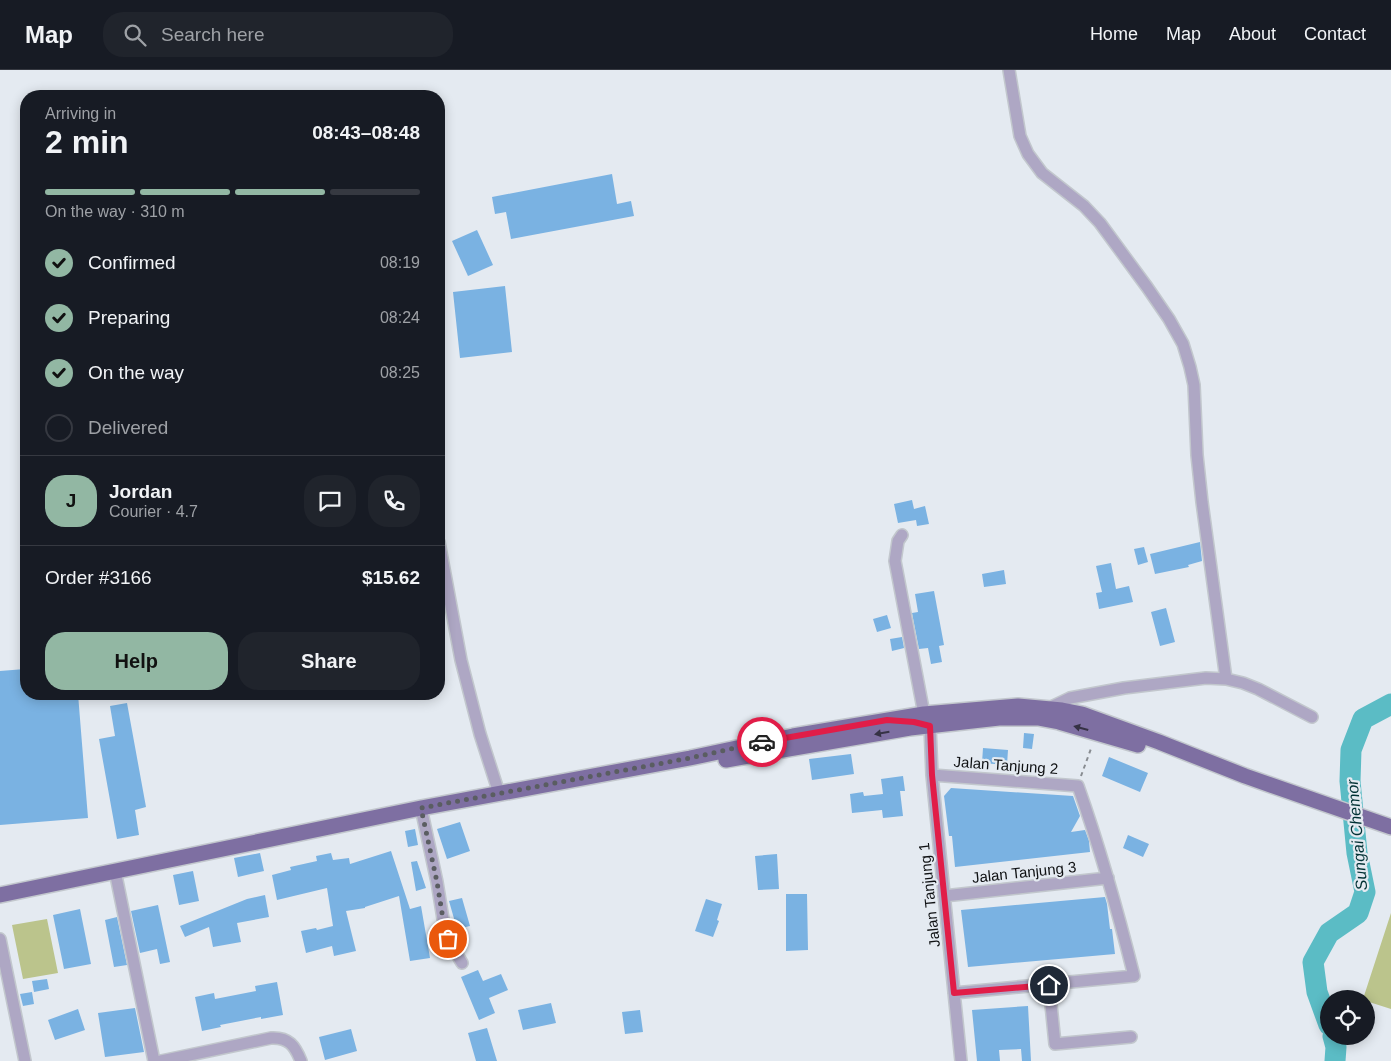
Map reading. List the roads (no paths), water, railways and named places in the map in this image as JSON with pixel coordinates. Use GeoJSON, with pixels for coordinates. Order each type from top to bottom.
{"type":"FeatureCollection","features":[{"type":"Feature","properties":{"kind":"main road"},"geometry":{"type":"LineString","coordinates":[[574,780],[634,775],[927,720],[933,721],[956,711],[1018,706],[1049,708],[1082,714],[1245,776],[1387,826]]}},
{"type":"Feature","properties":{"kind":"main road"},"geometry":{"type":"LineString","coordinates":[[0,895],[421,808],[574,780],[793,736],[887,720],[914,722],[927,720],[1038,718],[1097,732],[1245,776]]}},
{"type":"Feature","properties":{"kind":"street"},"geometry":{"type":"LineString","coordinates":[[1009,70],[1020,136],[1028,154],[1042,173],[1084,206],[1100,223],[1169,319],[1183,344],[1194,385],[1197,455],[1202,502],[1226,679]]}},
{"type":"Feature","properties":{"kind":"street","name":"Jalan Tanjung 1"},"geometry":{"type":"LineString","coordinates":[[902,535],[898,541],[895,561],[927,720],[961,1061]]}},
{"type":"Feature","properties":{"kind":"street"},"geometry":{"type":"LineString","coordinates":[[445,574],[461,660],[480,734],[499,793]]}},
{"type":"Feature","properties":{"kind":"street"},"geometry":{"type":"LineString","coordinates":[[1049,708],[1070,698],[1124,688],[1199,679],[1226,679],[1258,689],[1312,717]]}},
{"type":"Feature","properties":{"kind":"street","name":"Jalan Tanjung 2"},"geometry":{"type":"LineString","coordinates":[[932,775],[1078,786],[1108,878]]}},
{"type":"Feature","properties":{"kind":"street"},"geometry":{"type":"LineString","coordinates":[[421,808],[444,925],[448,939],[462,963]]}},
{"type":"Feature","properties":{"kind":"street"},"geometry":{"type":"LineString","coordinates":[[114,871],[154,1061]]}},
{"type":"Feature","properties":{"kind":"street"},"geometry":{"type":"LineString","coordinates":[[954,993],[1134,976],[1108,878]]}},
{"type":"Feature","properties":{"kind":"street","name":"Jalan Tanjung 3"},"geometry":{"type":"LineString","coordinates":[[944,896],[1108,878]]}},
{"type":"Feature","properties":{"kind":"street"},"geometry":{"type":"LineString","coordinates":[[0,944],[25,1061]]}},
{"type":"Feature","properties":{"kind":"street"},"geometry":{"type":"LineString","coordinates":[[1049,985],[1055,1044],[1131,1037]]}},
{"type":"Feature","properties":{"kind":"street"},"geometry":{"type":"LineString","coordinates":[[161,1061],[271,1038],[279,1038],[292,1044],[301,1061]]}},
{"type":"Feature","properties":{"kind":"waterway","name":"Sungai Chemor"},"geometry":{"type":"LineString","coordinates":[[1320,1000],[1313,962],[1329,933],[1358,913],[1365,892],[1357,853],[1350,781],[1351,750],[1363,719],[1391,704]]}},
{"type":"Feature","properties":{"kind":"waterway","name":"Sungai Chemor"},"geometry":{"type":"LineString","coordinates":[[1335,1045],[1335,1061]]}}]}
